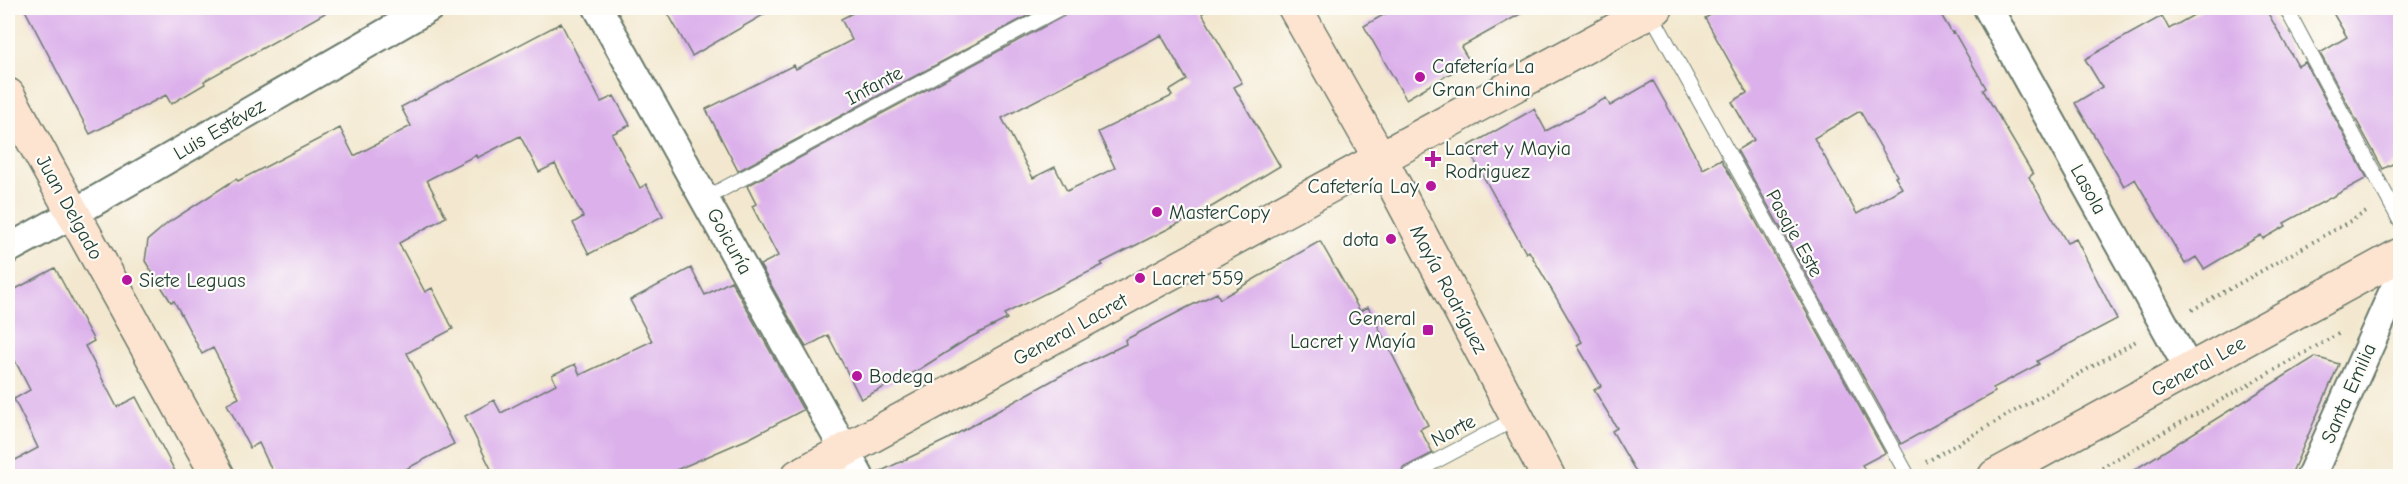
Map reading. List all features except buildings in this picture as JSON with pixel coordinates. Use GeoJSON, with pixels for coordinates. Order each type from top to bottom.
{"type":"FeatureCollection","features":[{"type":"Feature","properties":{"kind":"main road","name":"Mayía Rodríguez"},"geometry":{"type":"LineString","coordinates":[[1295,8],[1381,160],[1548,477]]}},
{"type":"Feature","properties":{"kind":"main road","name":"General Lacret"},"geometry":{"type":"LineString","coordinates":[[798,477],[853,464],[1381,160],[1651,9]]}},
{"type":"Feature","properties":{"kind":"main road","name":"Juan Delgado"},"geometry":{"type":"LineString","coordinates":[[8,95],[218,477]]}},
{"type":"Feature","properties":{"kind":"main road","name":"General Lee"},"geometry":{"type":"LineString","coordinates":[[1995,477],[2400,255]]}},
{"type":"Feature","properties":{"kind":"street","name":"Luis Estévez"},"geometry":{"type":"LineString","coordinates":[[8,249],[429,8]]}},
{"type":"Feature","properties":{"kind":"street","name":"Goicuría"},"geometry":{"type":"LineString","coordinates":[[598,8],[853,464]]}},
{"type":"Feature","properties":{"kind":"street","name":"Lasola"},"geometry":{"type":"LineString","coordinates":[[1988,8],[2190,370]]}},
{"type":"Feature","properties":{"kind":"street","name":"Santa Emilia"},"geometry":{"type":"LineString","coordinates":[[2311,477],[2400,277]]}},
{"type":"Feature","properties":{"kind":"lane","name":"Infante"},"geometry":{"type":"LineString","coordinates":[[706,198],[1060,8]]}},
{"type":"Feature","properties":{"kind":"lane"},"geometry":{"type":"LineString","coordinates":[[2286,8],[2400,220]]}},
{"type":"Feature","properties":{"kind":"lane","name":"Pasaje Este"},"geometry":{"type":"LineString","coordinates":[[1651,9],[1908,477]]}},
{"type":"Feature","properties":{"kind":"lane","name":"Norte"},"geometry":{"type":"LineString","coordinates":[[1408,477],[1517,418]]}},
{"type":"Feature","properties":{"kind":"path"},"geometry":{"type":"LineString","coordinates":[[2086,477],[2386,307]]}},
{"type":"Feature","properties":{"kind":"place","name":"Cafetería La Gran China"},"geometry":{"type":"Point","coordinates":[1420,77]}},
{"type":"Feature","properties":{"kind":"place","name":"Lacret y Mayia Rodriguez"},"geometry":{"type":"Point","coordinates":[1433,159]}},
{"type":"Feature","properties":{"kind":"place","name":"Cafetería Lay"},"geometry":{"type":"Point","coordinates":[1431,186]}},
{"type":"Feature","properties":{"kind":"place","name":"MasterCopy"},"geometry":{"type":"Point","coordinates":[1157,212]}},
{"type":"Feature","properties":{"kind":"place","name":"dota"},"geometry":{"type":"Point","coordinates":[1391,239]}},
{"type":"Feature","properties":{"kind":"place","name":"Lacret 559"},"geometry":{"type":"Point","coordinates":[1140,278]}},
{"type":"Feature","properties":{"kind":"place","name":"Siete Leguas"},"geometry":{"type":"Point","coordinates":[127,280]}},
{"type":"Feature","properties":{"kind":"place","name":"General Lacret y Mayía"},"geometry":{"type":"Point","coordinates":[1428,330]}},
{"type":"Feature","properties":{"kind":"place","name":"Bodega"},"geometry":{"type":"Point","coordinates":[857,376]}}]}
